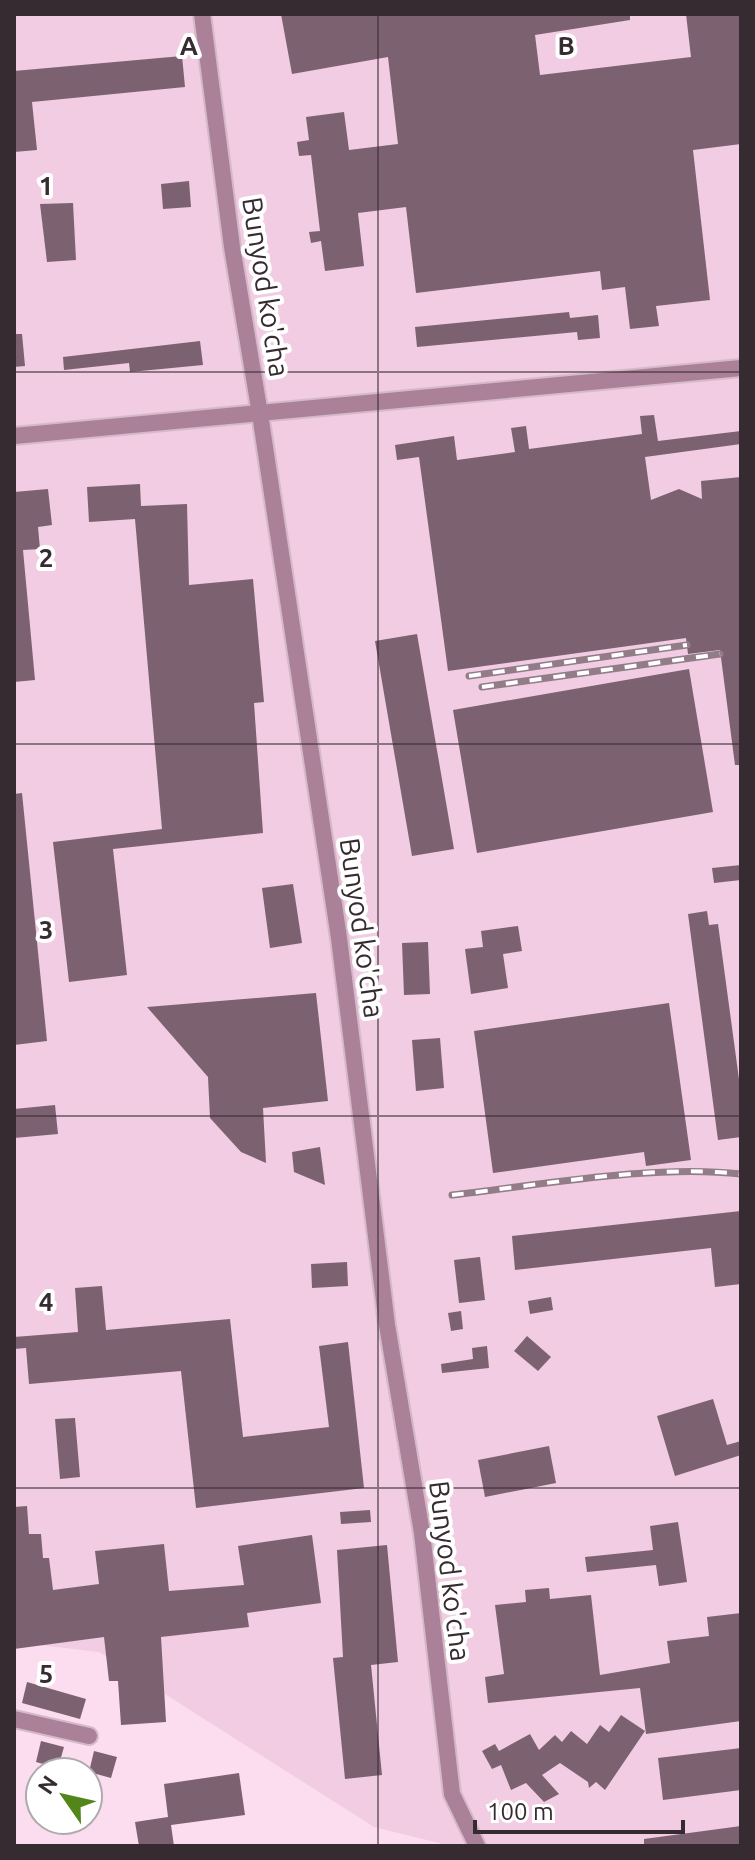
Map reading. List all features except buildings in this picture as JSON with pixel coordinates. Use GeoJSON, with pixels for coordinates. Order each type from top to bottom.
{"type":"FeatureCollection","features":[{"type":"Feature","properties":{"kind":"street","name":"Bunyod ko'cha"},"geometry":{"type":"LineString","coordinates":[[202,14],[232,247],[339,938],[387,1325],[422,1533],[452,1794],[477,1846]]}},
{"type":"Feature","properties":{"kind":"street"},"geometry":{"type":"LineString","coordinates":[[14,436],[741,368]]}},
{"type":"Feature","properties":{"kind":"street"},"geometry":{"type":"LineString","coordinates":[[14,1719],[89,1736]]}},
{"type":"Feature","properties":{"kind":"shaded area"},"geometry":{"type":"Polygon","coordinates":[[[14,14],[741,14],[741,1846],[451,1846],[374,1827],[99,1652],[14,1642],[14,14]]]}},
{"type":"Feature","properties":{"kind":"railway"},"geometry":{"type":"LineString","coordinates":[[469,676],[687,645]]}},
{"type":"Feature","properties":{"kind":"railway"},"geometry":{"type":"LineString","coordinates":[[482,687],[720,654]]}},
{"type":"Feature","properties":{"kind":"railway"},"geometry":{"type":"LineString","coordinates":[[452,1195],[635,1174],[741,1174]]}}]}
